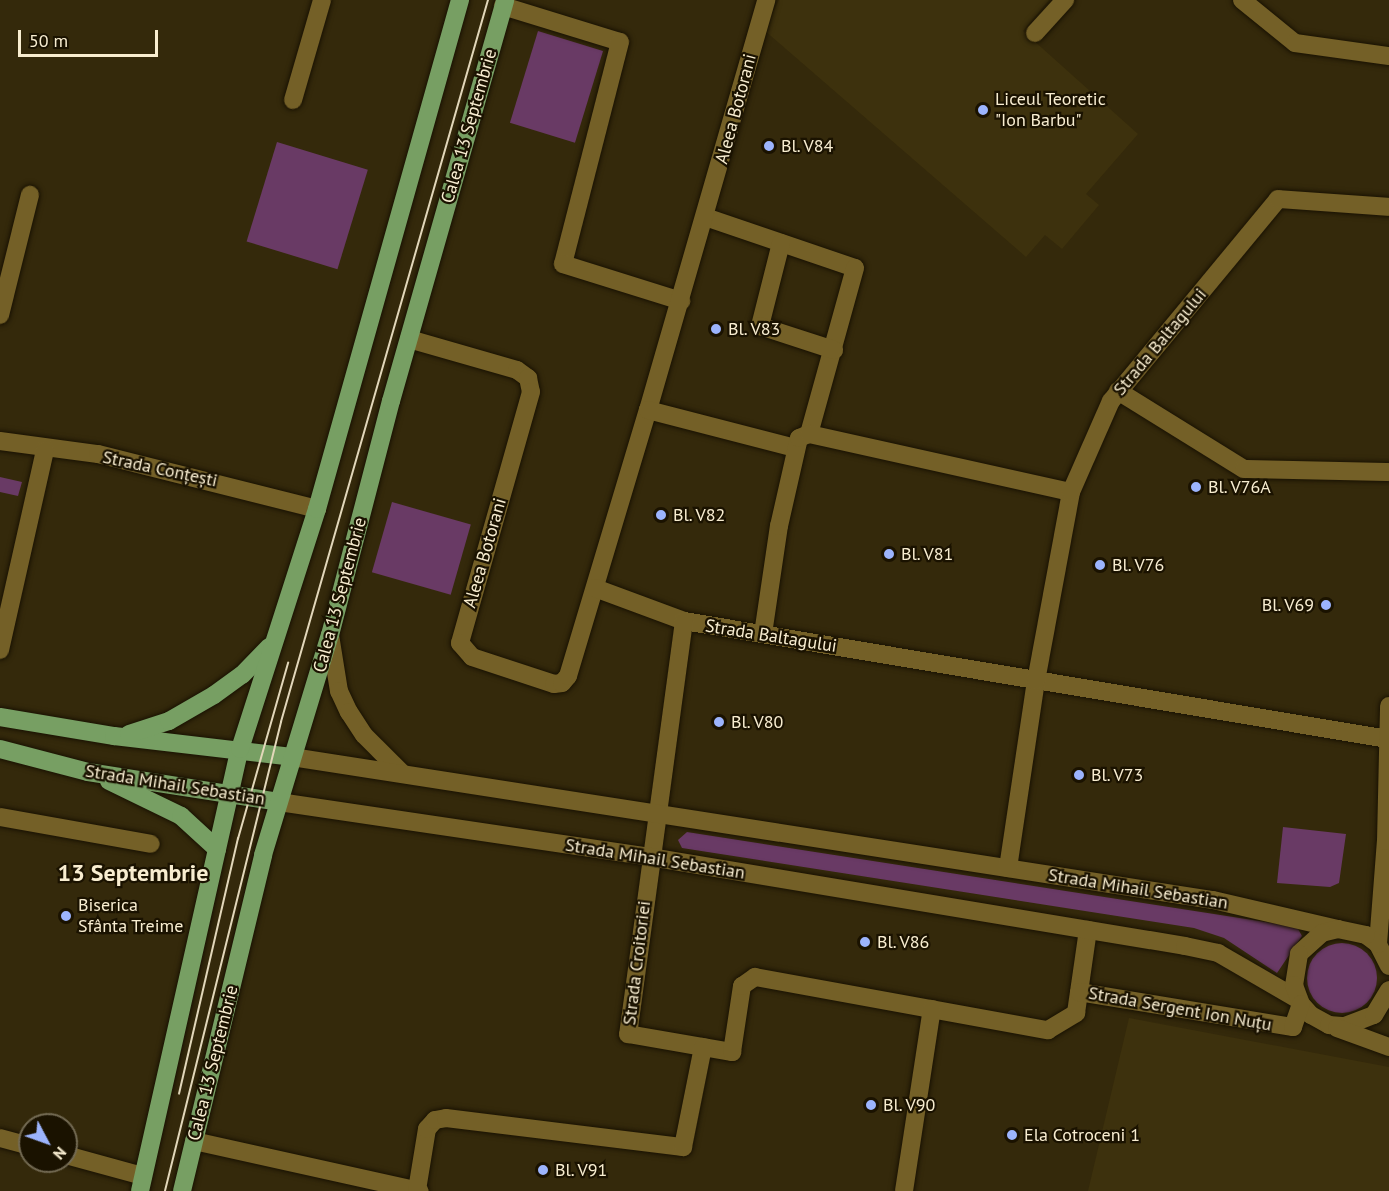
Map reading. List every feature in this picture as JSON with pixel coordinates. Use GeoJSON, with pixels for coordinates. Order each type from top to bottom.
{"type":"FeatureCollection","features":[{"type":"Feature","properties":{"kind":"main road"},"geometry":{"type":"LineString","coordinates":[[142,1184],[240,749],[272,643],[317,509],[460,0]]}},
{"type":"Feature","properties":{"kind":"main road","name":"Calea 13 Septembrie"},"geometry":{"type":"LineString","coordinates":[[182,1191],[279,802],[330,635],[409,339],[504,3]]}},
{"type":"Feature","properties":{"kind":"main road"},"geometry":{"type":"LineString","coordinates":[[114,736],[169,721],[214,695],[242,675],[272,643]]}},
{"type":"Feature","properties":{"kind":"main road","name":"Strada Mihail Sebastian"},"geometry":{"type":"LineString","coordinates":[[0,717],[114,736],[240,749],[292,757]]}},
{"type":"Feature","properties":{"kind":"main road","name":"Strada Mihail Sebastian"},"geometry":{"type":"LineString","coordinates":[[0,749],[88,772],[229,792],[279,802]]}},
{"type":"Feature","properties":{"kind":"main road"},"geometry":{"type":"LineString","coordinates":[[88,772],[182,816],[217,849]]}},
{"type":"Feature","properties":{"kind":"street"},"geometry":{"type":"LineString","coordinates":[[292,100],[322,0]]}},
{"type":"Feature","properties":{"kind":"street","name":"Aleea Botorani"},"geometry":{"type":"LineString","coordinates":[[409,339],[517,370],[528,378],[531,392],[469,604],[460,643],[471,657],[533,678],[562,683],[595,588],[681,300],[766,0]]}},
{"type":"Feature","properties":{"kind":"street"},"geometry":{"type":"LineString","coordinates":[[1035,33],[1065,0]]}},
{"type":"Feature","properties":{"kind":"street"},"geometry":{"type":"LineString","coordinates":[[1242,0],[1295,43],[1389,56]]}},
{"type":"Feature","properties":{"kind":"street"},"geometry":{"type":"LineString","coordinates":[[504,3],[620,42],[562,257],[563,264],[681,300]]}},
{"type":"Feature","properties":{"kind":"street"},"geometry":{"type":"LineString","coordinates":[[0,315],[30,195]]}},
{"type":"Feature","properties":{"kind":"street","name":"Strada Baltagului"},"geometry":{"type":"LineString","coordinates":[[1008,868],[1036,681],[1071,492],[1114,396],[1278,199],[1389,207]]}},
{"type":"Feature","properties":{"kind":"street"},"geometry":{"type":"LineString","coordinates":[[705,217],[855,268],[834,350],[808,434]]}},
{"type":"Feature","properties":{"kind":"street"},"geometry":{"type":"LineString","coordinates":[[781,243],[759,320],[760,326],[834,350]]}},
{"type":"Feature","properties":{"kind":"street"},"geometry":{"type":"LineString","coordinates":[[1114,396],[1244,470],[1389,472]]}},
{"type":"Feature","properties":{"kind":"street"},"geometry":{"type":"LineString","coordinates":[[648,410],[795,448]]}},
{"type":"Feature","properties":{"kind":"street"},"geometry":{"type":"LineString","coordinates":[[763,634],[795,448],[799,438],[808,434],[1071,492]]}},
{"type":"Feature","properties":{"kind":"street","name":"Strada Conțești"},"geometry":{"type":"LineString","coordinates":[[0,441],[45,450],[98,454],[317,509]]}},
{"type":"Feature","properties":{"kind":"street"},"geometry":{"type":"LineString","coordinates":[[0,650],[45,450]]}},
{"type":"Feature","properties":{"kind":"street"},"geometry":{"type":"LineString","coordinates":[[595,588],[684,621],[650,857]]}},
{"type":"Feature","properties":{"kind":"street","name":"Strada Baltagului"},"geometry":{"type":"LineString","coordinates":[[684,621],[1388,739]]}},
{"type":"Feature","properties":{"kind":"street"},"geometry":{"type":"LineString","coordinates":[[330,635],[339,691],[349,712],[364,735],[403,774]]}},
{"type":"Feature","properties":{"kind":"street"},"geometry":{"type":"LineString","coordinates":[[1385,953],[1382,906],[1389,706]]}},
{"type":"Feature","properties":{"kind":"street","name":"Strada Mihail Sebastian"},"geometry":{"type":"LineString","coordinates":[[292,757],[1213,900],[1345,929],[1385,953]]}},
{"type":"Feature","properties":{"kind":"street","name":"Strada Mihail Sebastian"},"geometry":{"type":"LineString","coordinates":[[279,802],[650,857],[1218,953],[1300,1002],[1329,1025]]}},
{"type":"Feature","properties":{"kind":"street"},"geometry":{"type":"LineString","coordinates":[[0,817],[151,843]]}},
{"type":"Feature","properties":{"kind":"street","name":"Strada Croitoriei"},"geometry":{"type":"LineString","coordinates":[[650,857],[628,1034],[732,1052],[742,986],[755,978],[932,1009]]}},
{"type":"Feature","properties":{"kind":"street"},"geometry":{"type":"LineString","coordinates":[[1300,1002],[1294,985],[1299,954],[1322,933],[1345,929],[1371,920],[1382,906]]}},
{"type":"Feature","properties":{"kind":"street"},"geometry":{"type":"LineString","coordinates":[[904,1191],[932,1009],[1048,1030],[1076,1013],[1088,930]]}},
{"type":"Feature","properties":{"kind":"street"},"geometry":{"type":"LineString","coordinates":[[1329,1025],[1345,1026],[1367,1019],[1384,1002],[1389,990]]}},
{"type":"Feature","properties":{"kind":"street","name":"Strada Sergent Ion Nuțu"},"geometry":{"type":"LineString","coordinates":[[1079,992],[1293,1028],[1300,1002]]}},
{"type":"Feature","properties":{"kind":"street"},"geometry":{"type":"LineString","coordinates":[[1329,1025],[1389,1047]]}},
{"type":"Feature","properties":{"kind":"street"},"geometry":{"type":"LineString","coordinates":[[194,1141],[419,1190],[427,1129],[435,1120],[446,1118],[683,1147],[703,1047]]}},
{"type":"Feature","properties":{"kind":"street"},"geometry":{"type":"LineString","coordinates":[[0,1138],[18,1143]]}},
{"type":"Feature","properties":{"kind":"street"},"geometry":{"type":"LineString","coordinates":[[78,1160],[142,1184]]}},
{"type":"Feature","properties":{"kind":"shaded area","name":"Liceul Teoretic \"Ion Barbu\""},"geometry":{"type":"Polygon","coordinates":[[[779,0],[1049,0],[1023,31],[1138,134],[1086,194],[1099,205],[1062,249],[1045,235],[1026,257],[764,30],[779,0]]]}},
{"type":"Feature","properties":{"kind":"shaded area"},"geometry":{"type":"Polygon","coordinates":[[[538,31],[603,51],[575,143],[510,123],[538,31]]]}},
{"type":"Feature","properties":{"kind":"shaded area"},"geometry":{"type":"Polygon","coordinates":[[[277,142],[368,170],[337,269],[247,241],[277,142]]]}},
{"type":"Feature","properties":{"kind":"shaded area"},"geometry":{"type":"Polygon","coordinates":[[[0,477],[22,482],[18,496],[0,492],[0,477]]]}},
{"type":"Feature","properties":{"kind":"shaded area"},"geometry":{"type":"Polygon","coordinates":[[[392,502],[471,525],[451,595],[372,572],[392,502]]]}},
{"type":"Feature","properties":{"kind":"shaded area"},"geometry":{"type":"Polygon","coordinates":[[[1283,827],[1346,834],[1339,883],[1330,887],[1277,883],[1283,827]]]}},
{"type":"Feature","properties":{"kind":"shaded area"},"geometry":{"type":"Polygon","coordinates":[[[687,832],[1297,927],[1302,936],[1277,973],[1224,938],[1194,928],[682,848],[678,840],[687,832]]]}},
{"type":"Feature","properties":{"kind":"shaded area"},"geometry":{"type":"Polygon","coordinates":[[[1342,943],[1361,949],[1371,959],[1377,978],[1371,997],[1361,1007],[1342,1013],[1323,1007],[1313,997],[1307,978],[1313,959],[1323,949],[1342,943]]]}},
{"type":"Feature","properties":{"kind":"shaded area"},"geometry":{"type":"Polygon","coordinates":[[[1129,1018],[1389,1067],[1389,1191],[1088,1191],[1129,1018]]]}},
{"type":"Feature","properties":{"kind":"tram line"},"geometry":{"type":"LineString","coordinates":[[165,1191],[281,722],[488,0]]}},
{"type":"Feature","properties":{"kind":"tram line"},"geometry":{"type":"LineString","coordinates":[[179,1094],[238,839],[288,663]]}},
{"type":"Feature","properties":{"kind":"place","name":"Liceul Teoretic \"Ion Barbu\""},"geometry":{"type":"Point","coordinates":[983,110]}},
{"type":"Feature","properties":{"kind":"place","name":"Bl. V84"},"geometry":{"type":"Point","coordinates":[769,146]}},
{"type":"Feature","properties":{"kind":"place","name":"Bl. V83"},"geometry":{"type":"Point","coordinates":[716,329]}},
{"type":"Feature","properties":{"kind":"place","name":"Bl. V76A"},"geometry":{"type":"Point","coordinates":[1196,487]}},
{"type":"Feature","properties":{"kind":"place","name":"Bl. V82"},"geometry":{"type":"Point","coordinates":[661,515]}},
{"type":"Feature","properties":{"kind":"place","name":"Bl. V81"},"geometry":{"type":"Point","coordinates":[889,554]}},
{"type":"Feature","properties":{"kind":"place","name":"Bl. V76"},"geometry":{"type":"Point","coordinates":[1100,565]}},
{"type":"Feature","properties":{"kind":"place","name":"Bl. V69"},"geometry":{"type":"Point","coordinates":[1326,605]}},
{"type":"Feature","properties":{"kind":"place","name":"Bl. V80"},"geometry":{"type":"Point","coordinates":[719,722]}},
{"type":"Feature","properties":{"kind":"place","name":"Bl. V73"},"geometry":{"type":"Point","coordinates":[1079,775]}},
{"type":"Feature","properties":{"kind":"place","name":"Biserica Sfânta Treime"},"geometry":{"type":"Point","coordinates":[66,916]}},
{"type":"Feature","properties":{"kind":"place","name":"Bl. V86"},"geometry":{"type":"Point","coordinates":[865,942]}},
{"type":"Feature","properties":{"kind":"place","name":"Bl. V90"},"geometry":{"type":"Point","coordinates":[871,1105]}},
{"type":"Feature","properties":{"kind":"place","name":"Ela Cotroceni 1"},"geometry":{"type":"Point","coordinates":[1012,1135]}},
{"type":"Feature","properties":{"kind":"place","name":"Bl. V91"},"geometry":{"type":"Point","coordinates":[543,1170]}},
{"type":"Feature","properties":{"kind":"district","name":"13 Septembrie"},"geometry":{"type":"Point","coordinates":[133,873]}}]}
